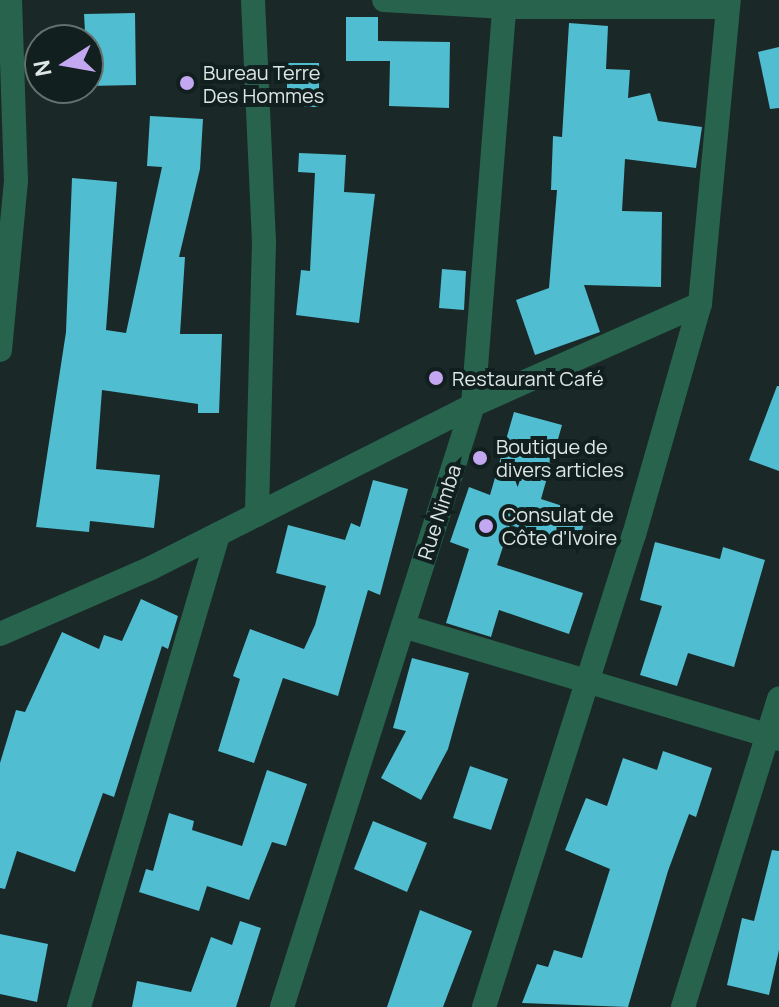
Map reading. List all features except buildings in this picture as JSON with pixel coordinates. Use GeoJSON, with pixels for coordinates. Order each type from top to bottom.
{"type":"FeatureCollection","features":[{"type":"Feature","properties":{"kind":"street"},"geometry":{"type":"LineString","coordinates":[[0,350],[16,181],[10,0]]}},
{"type":"Feature","properties":{"kind":"street"},"geometry":{"type":"LineString","coordinates":[[253,0],[264,242],[257,515]]}},
{"type":"Feature","properties":{"kind":"street"},"geometry":{"type":"LineString","coordinates":[[384,0],[729,3],[700,304],[484,1007]]}},
{"type":"Feature","properties":{"kind":"street","name":"Rue Nimba"},"geometry":{"type":"LineString","coordinates":[[282,1007],[473,405],[505,3]]}},
{"type":"Feature","properties":{"kind":"street"},"geometry":{"type":"LineString","coordinates":[[0,634],[218,534],[473,405],[700,304]]}},
{"type":"Feature","properties":{"kind":"street"},"geometry":{"type":"LineString","coordinates":[[79,1007],[218,534]]}},
{"type":"Feature","properties":{"kind":"street"},"geometry":{"type":"LineString","coordinates":[[403,626],[585,683],[774,737]]}},
{"type":"Feature","properties":{"kind":"street"},"geometry":{"type":"LineString","coordinates":[[683,1007],[774,737],[779,699]]}},
{"type":"Feature","properties":{"kind":"place","name":"Bureau Terre Des Hommes"},"geometry":{"type":"Point","coordinates":[187,83]}},
{"type":"Feature","properties":{"kind":"place","name":"Restaurant Café"},"geometry":{"type":"Point","coordinates":[436,378]}},
{"type":"Feature","properties":{"kind":"place","name":"Boutique de divers articles"},"geometry":{"type":"Point","coordinates":[480,458]}},
{"type":"Feature","properties":{"kind":"place","name":"Consulat de Côte d'Ivoire"},"geometry":{"type":"Point","coordinates":[486,526]}}]}
